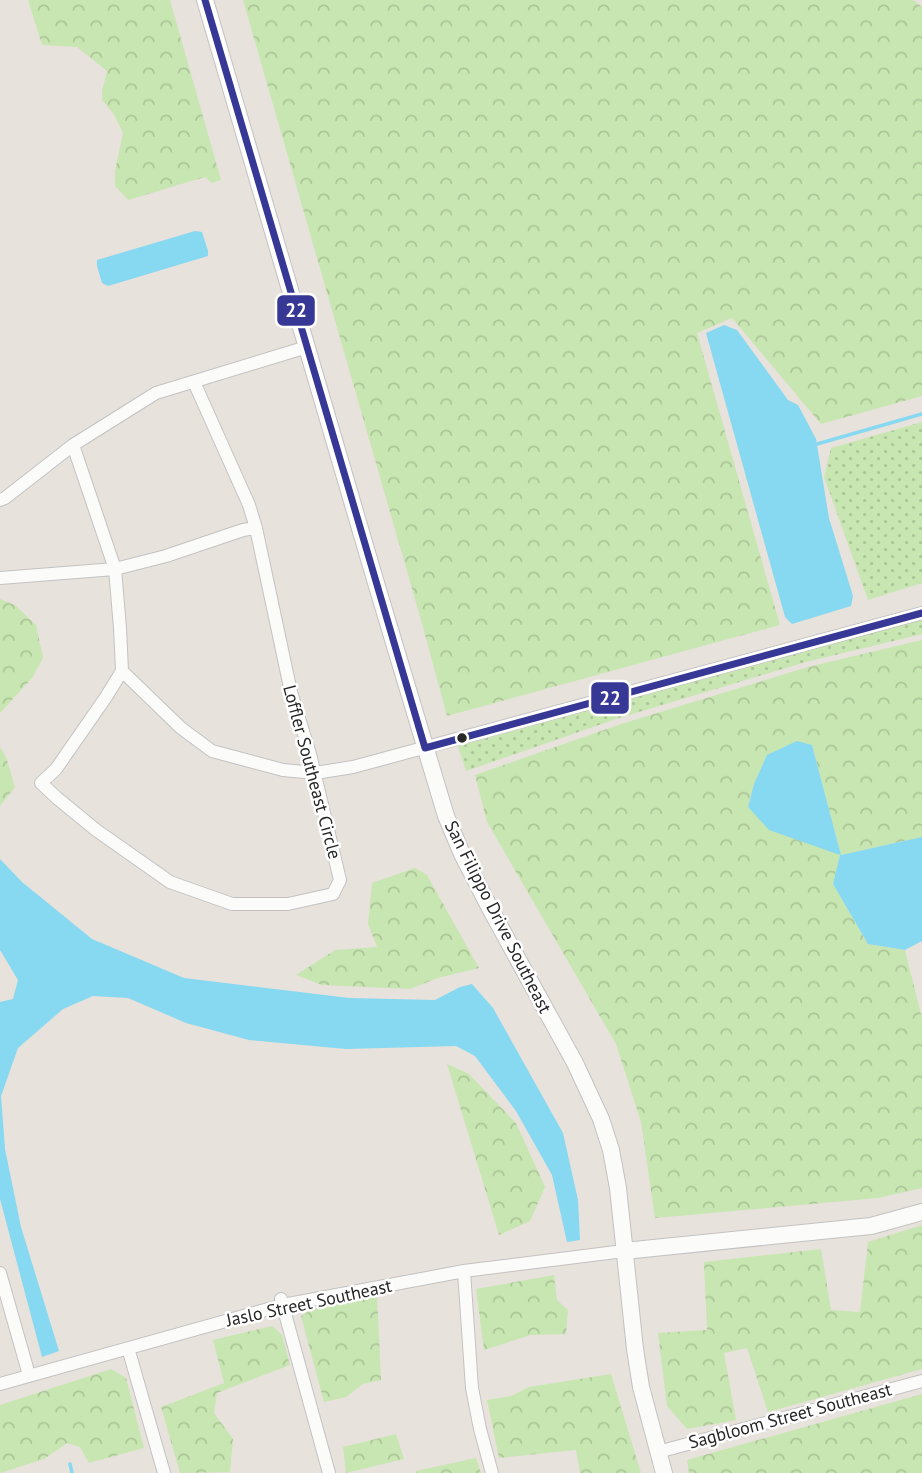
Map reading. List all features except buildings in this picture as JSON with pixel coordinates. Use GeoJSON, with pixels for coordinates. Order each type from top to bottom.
{"type":"FeatureCollection","features":[{"type":"Feature","properties":{"kind":"street","name":"San Filippo Drive Southeast"},"geometry":{"type":"LineString","coordinates":[[205,0],[446,816],[493,914],[575,1063],[601,1119],[611,1150],[618,1188],[639,1377],[664,1473]]}},
{"type":"Feature","properties":{"kind":"street"},"geometry":{"type":"LineString","coordinates":[[0,500],[73,445],[156,393],[307,347]]}},
{"type":"Feature","properties":{"kind":"street","name":"Loffler Southeast Circle"},"geometry":{"type":"LineString","coordinates":[[122,671],[56,769],[41,783],[96,830],[170,882],[232,904],[288,904],[333,894],[340,880],[315,774],[291,692],[256,528],[249,505],[194,382]]}},
{"type":"Feature","properties":{"kind":"street"},"geometry":{"type":"LineString","coordinates":[[73,445],[115,569],[122,671],[181,728],[212,751],[283,770],[315,774],[353,768],[922,613]]}},
{"type":"Feature","properties":{"kind":"street"},"geometry":{"type":"LineString","coordinates":[[0,578],[115,569],[256,528]]}},
{"type":"Feature","properties":{"kind":"street"},"geometry":{"type":"LineString","coordinates":[[624,1251],[871,1226],[922,1212]]}},
{"type":"Feature","properties":{"kind":"street","name":"Jaslo Street Southeast"},"geometry":{"type":"LineString","coordinates":[[0,1384],[282,1302],[464,1271],[624,1251]]}},
{"type":"Feature","properties":{"kind":"street"},"geometry":{"type":"LineString","coordinates":[[464,1271],[472,1388],[492,1473]]}},
{"type":"Feature","properties":{"kind":"street"},"geometry":{"type":"LineString","coordinates":[[0,1273],[29,1376]]}},
{"type":"Feature","properties":{"kind":"street"},"geometry":{"type":"LineString","coordinates":[[282,1302],[329,1473]]}},
{"type":"Feature","properties":{"kind":"street"},"geometry":{"type":"LineString","coordinates":[[128,1348],[164,1473]]}},
{"type":"Feature","properties":{"kind":"street","name":"Sagbloom Street Southeast"},"geometry":{"type":"LineString","coordinates":[[659,1452],[922,1381]]}},
{"type":"Feature","properties":{"kind":"green space"},"geometry":{"type":"Polygon","coordinates":[[[28,0],[170,0],[221,180],[212,183],[205,177],[128,200],[115,186],[115,171],[123,133],[113,113],[102,100],[107,71],[77,47],[42,45],[28,0]]]}},
{"type":"Feature","properties":{"kind":"green space"},"geometry":{"type":"Polygon","coordinates":[[[243,0],[913,0],[922,7],[922,396],[821,424],[732,318],[697,333],[780,625],[447,716],[243,0]]]}},
{"type":"Feature","properties":{"kind":"green space"},"geometry":{"type":"Polygon","coordinates":[[[922,422],[922,583],[868,600],[824,477],[831,448],[922,422]]]}},
{"type":"Feature","properties":{"kind":"green space"},"geometry":{"type":"Polygon","coordinates":[[[0,599],[15,605],[36,625],[43,658],[32,678],[0,713],[0,599]]]}},
{"type":"Feature","properties":{"kind":"green space"},"geometry":{"type":"Polygon","coordinates":[[[922,619],[922,634],[806,662],[619,718],[466,771],[458,746],[922,619]]]}},
{"type":"Feature","properties":{"kind":"green space"},"geometry":{"type":"Polygon","coordinates":[[[922,640],[922,837],[841,855],[812,745],[767,755],[754,784],[748,807],[840,855],[833,884],[868,944],[905,950],[922,1018],[922,1188],[878,1198],[655,1218],[641,1122],[616,1044],[487,822],[475,775],[621,724],[808,667],[922,640]]]}},
{"type":"Feature","properties":{"kind":"green space"},"geometry":{"type":"Polygon","coordinates":[[[0,747],[6,757],[15,787],[0,806],[0,747]]]}},
{"type":"Feature","properties":{"kind":"green space"},"geometry":{"type":"Polygon","coordinates":[[[415,868],[427,875],[479,968],[438,978],[410,989],[322,985],[296,975],[335,950],[377,947],[368,924],[372,883],[415,868]]]}},
{"type":"Feature","properties":{"kind":"green space"},"geometry":{"type":"Polygon","coordinates":[[[447,1064],[469,1074],[516,1123],[545,1187],[530,1221],[499,1235],[447,1064]]]}},
{"type":"Feature","properties":{"kind":"green space"},"geometry":{"type":"Polygon","coordinates":[[[922,1225],[922,1369],[768,1412],[747,1348],[724,1353],[736,1420],[687,1429],[667,1406],[658,1333],[707,1330],[704,1262],[821,1249],[831,1310],[860,1312],[868,1242],[922,1225]]]}},
{"type":"Feature","properties":{"kind":"green space"},"geometry":{"type":"Polygon","coordinates":[[[554,1275],[557,1300],[568,1310],[566,1334],[531,1335],[484,1350],[476,1289],[554,1275]]]}},
{"type":"Feature","properties":{"kind":"green space"},"geometry":{"type":"Polygon","coordinates":[[[377,1293],[381,1380],[363,1384],[346,1397],[324,1402],[301,1316],[312,1309],[377,1293]]]}},
{"type":"Feature","properties":{"kind":"green space"},"geometry":{"type":"Polygon","coordinates":[[[272,1326],[282,1335],[290,1365],[217,1393],[214,1413],[233,1439],[230,1472],[180,1473],[161,1407],[224,1383],[213,1340],[272,1326]]]}},
{"type":"Feature","properties":{"kind":"green space"},"geometry":{"type":"Polygon","coordinates":[[[111,1369],[126,1378],[144,1448],[89,1463],[80,1447],[67,1443],[44,1459],[0,1473],[0,1405],[111,1369]]]}},
{"type":"Feature","properties":{"kind":"green space"},"geometry":{"type":"Polygon","coordinates":[[[611,1374],[641,1473],[580,1473],[576,1450],[499,1458],[487,1400],[511,1396],[529,1387],[611,1374]]]}},
{"type":"Feature","properties":{"kind":"green space"},"geometry":{"type":"Polygon","coordinates":[[[922,1394],[922,1473],[689,1473],[687,1460],[922,1394]]]}},
{"type":"Feature","properties":{"kind":"green space"},"geometry":{"type":"Polygon","coordinates":[[[396,1434],[404,1459],[346,1473],[343,1447],[396,1434]]]}},
{"type":"Feature","properties":{"kind":"green space"},"geometry":{"type":"Polygon","coordinates":[[[476,1458],[481,1473],[416,1473],[416,1471],[476,1458]]]}},
{"type":"Feature","properties":{"kind":"water"},"geometry":{"type":"Polygon","coordinates":[[[195,231],[202,232],[208,256],[108,286],[102,283],[97,260],[195,231]]]}},
{"type":"Feature","properties":{"kind":"water"},"geometry":{"type":"Polygon","coordinates":[[[724,325],[737,330],[788,400],[798,405],[816,439],[829,518],[853,596],[851,606],[792,624],[785,617],[706,333],[724,325]]]}},
{"type":"Feature","properties":{"kind":"water"},"geometry":{"type":"Polygon","coordinates":[[[797,741],[812,745],[841,855],[922,837],[922,941],[905,950],[868,944],[833,884],[840,855],[769,830],[748,807],[754,784],[767,755],[797,741]]]}},
{"type":"Feature","properties":{"kind":"water"},"geometry":{"type":"Polygon","coordinates":[[[0,859],[22,882],[92,939],[184,978],[349,998],[435,1000],[472,984],[493,1008],[563,1133],[578,1200],[580,1240],[567,1242],[552,1175],[516,1111],[475,1056],[456,1046],[346,1049],[249,1040],[186,1023],[128,998],[93,996],[63,1009],[18,1048],[1,1096],[5,1149],[21,1227],[59,1351],[42,1357],[0,1199],[0,1002],[13,999],[18,980],[0,950],[0,859]]]}},
{"type":"Feature","properties":{"kind":"waterway"},"geometry":{"type":"LineString","coordinates":[[817,444],[922,414]]}},
{"type":"Feature","properties":{"kind":"waterway"},"geometry":{"type":"LineString","coordinates":[[70,1464],[72,1473]]}},
{"type":"Feature","properties":{"kind":"transit line","name":"22"},"geometry":{"type":"LineString","coordinates":[[205,0],[425,748],[922,613]]}}]}
